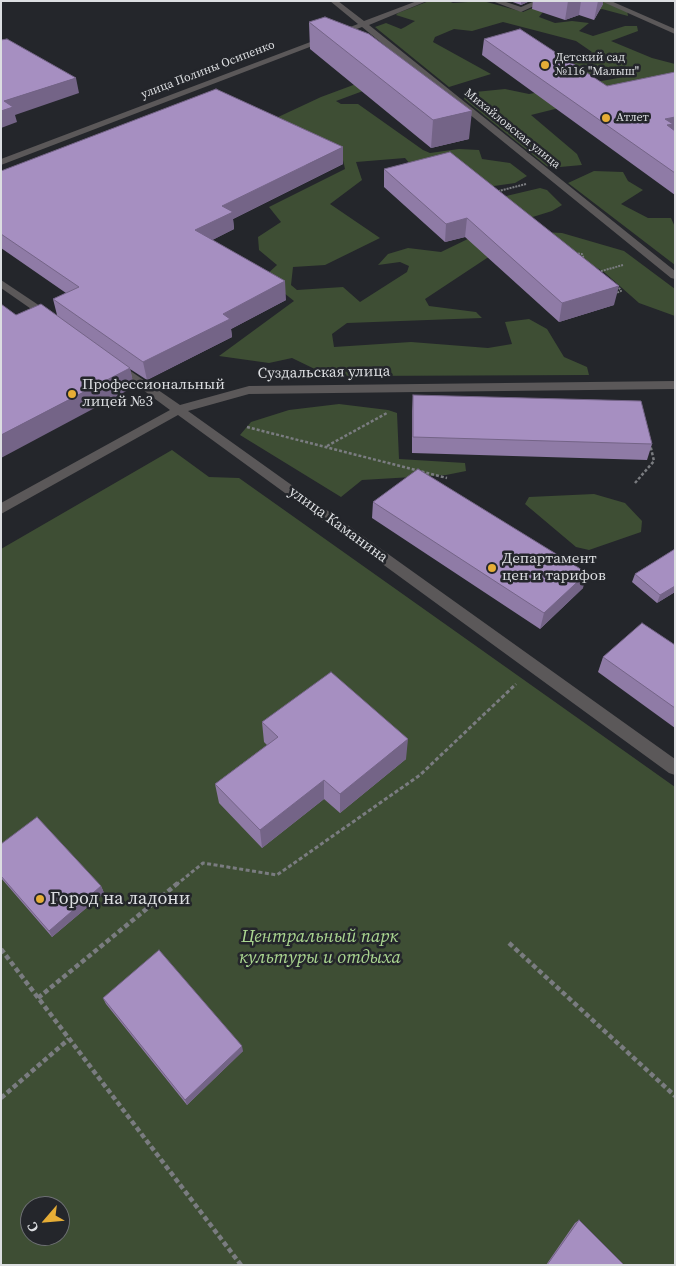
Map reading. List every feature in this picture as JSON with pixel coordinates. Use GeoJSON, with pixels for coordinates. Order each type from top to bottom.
{"type":"FeatureCollection","features":[{"type":"Feature","properties":{"kind":"street","name":"Михайловская улица"},"geometry":{"type":"LineString","coordinates":[[333,1],[675,276]]}},
{"type":"Feature","properties":{"kind":"street","name":"улица Полины Осипенко"},"geometry":{"type":"LineString","coordinates":[[1,162],[424,1]]}},
{"type":"Feature","properties":{"kind":"street"},"geometry":{"type":"LineString","coordinates":[[495,1],[521,10],[542,1]]}},
{"type":"Feature","properties":{"kind":"street"},"geometry":{"type":"LineString","coordinates":[[604,1],[675,32]]}},
{"type":"Feature","properties":{"kind":"street"},"geometry":{"type":"LineString","coordinates":[[1,282],[60,325]]}},
{"type":"Feature","properties":{"kind":"street","name":"улица Каманина"},"geometry":{"type":"LineString","coordinates":[[106,358],[675,768]]}},
{"type":"Feature","properties":{"kind":"street","name":"Суздальская улица"},"geometry":{"type":"LineString","coordinates":[[1,509],[178,410],[196,403],[248,390],[675,385]]}},
{"type":"Feature","properties":{"kind":"path"},"geometry":{"type":"LineString","coordinates":[[489,194],[553,178]]}},
{"type":"Feature","properties":{"kind":"path"},"geometry":{"type":"LineString","coordinates":[[579,253],[584,256],[584,259],[574,261],[569,259],[568,255],[579,253]]}},
{"type":"Feature","properties":{"kind":"path"},"geometry":{"type":"LineString","coordinates":[[608,284],[603,289],[607,292],[617,294],[621,291],[618,286],[608,284],[594,273],[630,264]]}},
{"type":"Feature","properties":{"kind":"path"},"geometry":{"type":"LineString","coordinates":[[327,446],[392,410]]}},
{"type":"Feature","properties":{"kind":"path"},"geometry":{"type":"LineString","coordinates":[[635,483],[654,461],[650,443]]}},
{"type":"Feature","properties":{"kind":"path"},"geometry":{"type":"LineString","coordinates":[[38,998],[203,863],[277,875],[420,775],[534,667]]}},
{"type":"Feature","properties":{"kind":"path"},"geometry":{"type":"LineString","coordinates":[[508,943],[675,1096]]}},
{"type":"Feature","properties":{"kind":"path"},"geometry":{"type":"LineString","coordinates":[[1,949],[241,1265]]}},
{"type":"Feature","properties":{"kind":"path"},"geometry":{"type":"LineString","coordinates":[[1,1098],[69,1039]]}},
{"type":"Feature","properties":{"kind":"green space"},"geometry":{"type":"Polygon","coordinates":[[[429,1],[448,1],[453,3],[483,1],[523,12],[549,1],[603,1],[627,10],[628,16],[602,9],[586,13],[543,12],[539,17],[555,23],[572,21],[589,23],[579,31],[593,36],[625,26],[637,26],[638,31],[611,41],[652,58],[675,64],[675,79],[531,115],[577,154],[582,165],[549,168],[464,99],[465,93],[505,89],[529,94],[635,75],[633,68],[621,66],[591,74],[571,73],[562,66],[592,52],[576,41],[503,22],[472,31],[454,29],[435,37],[433,42],[491,74],[449,87],[375,27],[386,23],[401,29],[415,21],[396,15],[398,13],[429,1]]]}},
{"type":"Feature","properties":{"kind":"green space"},"geometry":{"type":"Polygon","coordinates":[[[391,71],[363,91],[336,101],[341,104],[358,104],[430,153],[459,149],[479,150],[482,159],[510,163],[527,176],[515,183],[487,187],[418,173],[405,158],[356,162],[362,180],[330,204],[380,238],[325,265],[293,267],[291,285],[297,290],[343,287],[360,302],[407,272],[409,266],[400,262],[378,265],[388,254],[408,248],[441,252],[474,236],[506,230],[562,233],[624,251],[675,289],[675,316],[639,303],[604,272],[561,247],[487,258],[425,299],[429,306],[476,312],[482,318],[347,323],[332,334],[334,347],[411,342],[488,348],[512,344],[505,322],[529,319],[547,329],[564,357],[587,367],[589,375],[350,376],[323,373],[292,358],[269,363],[219,356],[294,301],[264,277],[277,265],[259,250],[258,237],[281,222],[269,207],[345,169],[343,160],[261,125],[321,97],[391,71]]]}},
{"type":"Feature","properties":{"kind":"green space"},"geometry":{"type":"Polygon","coordinates":[[[594,171],[623,172],[628,181],[643,190],[621,204],[648,218],[671,218],[675,227],[675,265],[568,183],[594,171]]]}},
{"type":"Feature","properties":{"kind":"green space"},"geometry":{"type":"Polygon","coordinates":[[[540,188],[547,190],[562,205],[552,211],[523,220],[502,197],[540,188]]]}},
{"type":"Feature","properties":{"kind":"green space"},"geometry":{"type":"Polygon","coordinates":[[[339,404],[388,410],[397,413],[399,459],[465,463],[466,471],[446,475],[362,480],[341,497],[240,435],[251,422],[289,410],[339,404]]]}},
{"type":"Feature","properties":{"kind":"green space","name":"Центральный парк культуры и отдыха"},"geometry":{"type":"Polygon","coordinates":[[[172,450],[209,477],[239,478],[675,787],[675,1265],[1,1265],[1,549],[172,450]]]}},
{"type":"Feature","properties":{"kind":"green space"},"geometry":{"type":"Polygon","coordinates":[[[594,494],[625,503],[642,521],[641,532],[589,550],[576,547],[525,504],[529,497],[594,494]]]}},
{"type":"Feature","properties":{"kind":"building"},"geometry":{"type":"Polygon","coordinates":[[[325,17],[369,34],[472,111],[433,120],[309,22],[325,17]]]}},
{"type":"Feature","properties":{"kind":"building"},"geometry":{"type":"Polygon","coordinates":[[[520,29],[607,86],[675,72],[675,117],[665,119],[673,124],[667,125],[675,131],[675,173],[484,39],[520,29]]]}},
{"type":"Feature","properties":{"kind":"building"},"geometry":{"type":"Polygon","coordinates":[[[7,39],[76,78],[4,101],[13,107],[1,111],[1,40],[7,39]]]}},
{"type":"Feature","properties":{"kind":"building"},"geometry":{"type":"Polygon","coordinates":[[[216,89],[343,147],[222,206],[233,212],[195,230],[285,281],[223,314],[230,319],[143,362],[53,299],[79,287],[1,234],[1,171],[216,89]]]}},
{"type":"Feature","properties":{"kind":"building"},"geometry":{"type":"Polygon","coordinates":[[[450,152],[619,286],[562,303],[467,218],[446,224],[384,169],[450,152]]]}},
{"type":"Feature","properties":{"kind":"building"},"geometry":{"type":"Polygon","coordinates":[[[1,304],[16,315],[41,304],[130,368],[1,435],[1,304]]]}},
{"type":"Feature","properties":{"kind":"building"},"geometry":{"type":"Polygon","coordinates":[[[413,395],[641,401],[652,444],[413,437],[413,395]]]}},
{"type":"Feature","properties":{"kind":"building"},"geometry":{"type":"Polygon","coordinates":[[[418,469],[587,573],[544,613],[373,502],[418,469]]]}},
{"type":"Feature","properties":{"kind":"building"},"geometry":{"type":"Polygon","coordinates":[[[675,549],[675,586],[660,595],[635,574],[675,549]]]}},
{"type":"Feature","properties":{"kind":"building"},"geometry":{"type":"Polygon","coordinates":[[[642,623],[675,645],[675,708],[603,657],[642,623]]]}},
{"type":"Feature","properties":{"kind":"building"},"geometry":{"type":"Polygon","coordinates":[[[331,672],[408,739],[340,794],[324,780],[260,830],[215,784],[278,737],[262,722],[331,672]]]}},
{"type":"Feature","properties":{"kind":"building"},"geometry":{"type":"Polygon","coordinates":[[[37,817],[101,886],[49,931],[1,876],[1,844],[37,817]]]}},
{"type":"Feature","properties":{"kind":"building"},"geometry":{"type":"Polygon","coordinates":[[[159,950],[242,1046],[185,1100],[103,998],[159,950]]]}},
{"type":"Feature","properties":{"kind":"building"},"geometry":{"type":"Polygon","coordinates":[[[579,1220],[624,1265],[547,1265],[579,1220]]]}},
{"type":"Feature","properties":{"kind":"place","name":"Детский сад №116 \"Малыш\""},"geometry":{"type":"Point","coordinates":[545,65]}},
{"type":"Feature","properties":{"kind":"place","name":"Атлет"},"geometry":{"type":"Point","coordinates":[606,118]}},
{"type":"Feature","properties":{"kind":"place","name":"Профессиональный лицей №3"},"geometry":{"type":"Point","coordinates":[72,394]}},
{"type":"Feature","properties":{"kind":"place","name":"Департамент цен и тарифов"},"geometry":{"type":"Point","coordinates":[492,568]}},
{"type":"Feature","properties":{"kind":"place","name":"Город на ладони"},"geometry":{"type":"Point","coordinates":[40,899]}}]}
